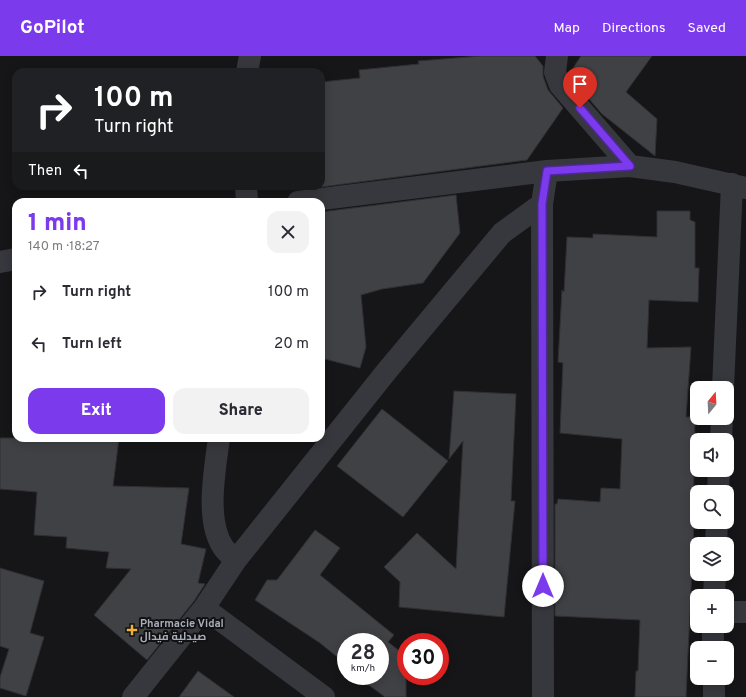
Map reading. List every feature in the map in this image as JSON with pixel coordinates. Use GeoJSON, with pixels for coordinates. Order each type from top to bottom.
{"type":"FeatureCollection","features":[{"type":"Feature","properties":{"kind":"street"},"geometry":{"type":"LineString","coordinates":[[248,68],[250,56]]}},
{"type":"Feature","properties":{"kind":"street"},"geometry":{"type":"LineString","coordinates":[[557,56],[555,72],[560,85],[630,166]]}},
{"type":"Feature","properties":{"kind":"street"},"geometry":{"type":"LineString","coordinates":[[325,199],[547,171],[630,166],[675,172],[739,186],[724,381]]}},
{"type":"Feature","properties":{"kind":"street"},"geometry":{"type":"LineString","coordinates":[[543,697],[542,204],[547,171]]}},
{"type":"Feature","properties":{"kind":"street"},"geometry":{"type":"LineString","coordinates":[[133,697],[204,608],[236,560],[386,372],[502,233],[542,204]]}},
{"type":"Feature","properties":{"kind":"street"},"geometry":{"type":"LineString","coordinates":[[0,262],[12,259]]}},
{"type":"Feature","properties":{"kind":"street"},"geometry":{"type":"LineString","coordinates":[[219,442],[213,487],[214,524],[223,547],[236,560]]}},
{"type":"Feature","properties":{"kind":"street"},"geometry":{"type":"LineString","coordinates":[[204,608],[324,697]]}},
{"type":"Feature","properties":{"kind":"street"},"geometry":{"type":"LineString","coordinates":[[734,612],[746,612]]}},
{"type":"Feature","properties":{"kind":"street"},"geometry":{"type":"LineString","coordinates":[[714,685],[714,697]]}},
{"type":"Feature","properties":{"kind":"building"},"geometry":{"type":"Polygon","coordinates":[[[481,56],[535,56],[543,66],[543,76],[548,90],[563,108],[527,160],[325,186],[325,82],[360,78],[359,70],[419,64],[418,61],[481,56]]]}},
{"type":"Feature","properties":{"kind":"building"},"geometry":{"type":"Polygon","coordinates":[[[581,56],[652,56],[626,92],[657,119],[655,156],[602,114],[571,78],[569,74],[581,56]]]}},
{"type":"Feature","properties":{"kind":"building"},"geometry":{"type":"Polygon","coordinates":[[[456,195],[460,233],[423,283],[382,289],[361,295],[366,347],[360,368],[325,359],[325,211],[456,195]]]}},
{"type":"Feature","properties":{"kind":"building"},"geometry":{"type":"Polygon","coordinates":[[[657,211],[690,211],[690,220],[695,222],[695,268],[699,268],[698,302],[649,300],[647,348],[691,347],[686,417],[690,417],[690,425],[695,425],[695,433],[690,433],[690,477],[694,477],[694,485],[690,485],[690,529],[694,529],[693,537],[690,537],[690,581],[691,581],[686,697],[635,697],[636,671],[638,671],[640,620],[555,616],[555,504],[557,504],[558,499],[600,502],[601,488],[620,489],[622,439],[560,433],[563,363],[558,362],[567,237],[593,238],[593,234],[657,237],[657,211]]]}},
{"type":"Feature","properties":{"kind":"building"},"geometry":{"type":"Polygon","coordinates":[[[454,391],[516,394],[511,501],[515,501],[504,617],[399,607],[400,582],[384,567],[417,533],[456,569],[463,441],[449,459],[454,391]]]}},
{"type":"Feature","properties":{"kind":"building"},"geometry":{"type":"Polygon","coordinates":[[[382,409],[448,461],[403,517],[337,466],[382,409]]]}},
{"type":"Feature","properties":{"kind":"building"},"geometry":{"type":"Polygon","coordinates":[[[0,438],[12,438],[12,442],[118,442],[113,486],[189,488],[181,544],[206,549],[198,583],[205,584],[194,601],[147,660],[94,615],[131,569],[106,568],[109,552],[66,548],[67,537],[34,535],[37,492],[0,489],[0,438]]]}},
{"type":"Feature","properties":{"kind":"building"},"geometry":{"type":"Polygon","coordinates":[[[315,530],[340,548],[320,575],[394,635],[389,641],[389,633],[337,633],[337,657],[320,643],[255,600],[267,580],[277,580],[315,530]]]}},
{"type":"Feature","properties":{"kind":"building"},"geometry":{"type":"Polygon","coordinates":[[[0,568],[44,581],[30,633],[44,637],[26,696],[0,688],[0,677],[9,649],[0,646],[0,568]]]}},
{"type":"Feature","properties":{"kind":"building"},"geometry":{"type":"Polygon","coordinates":[[[389,643],[397,649],[397,685],[406,685],[406,697],[385,697],[369,685],[389,685],[389,643]]]}},
{"type":"Feature","properties":{"kind":"building"},"geometry":{"type":"Polygon","coordinates":[[[198,671],[234,697],[179,697],[198,671]]]}},
{"type":"Feature","properties":{"kind":"place","name":"Pharmacie Vidal صيدلية فيدال"},"geometry":{"type":"Point","coordinates":[132,630]}},
{"type":"Feature","properties":{"kind":"route"},"geometry":{"type":"LineString","coordinates":[[543,586],[542,204],[547,171],[630,166],[580,108]]}}]}
